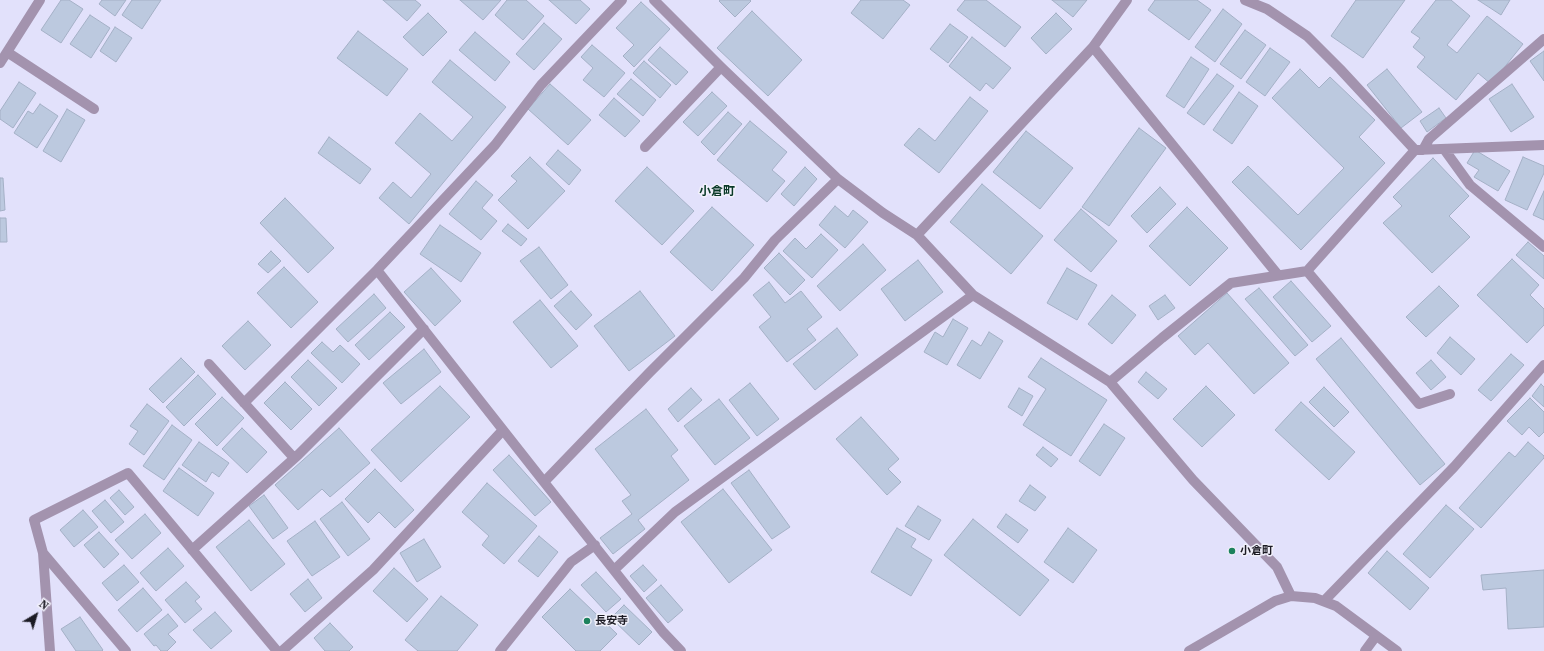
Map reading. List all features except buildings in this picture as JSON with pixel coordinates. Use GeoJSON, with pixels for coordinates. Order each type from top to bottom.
{"type":"FeatureCollection","features":[{"type":"Feature","properties":{"kind":"street"},"geometry":{"type":"LineString","coordinates":[[0,63],[40,0]]}},
{"type":"Feature","properties":{"kind":"street"},"geometry":{"type":"LineString","coordinates":[[244,403],[377,270],[495,145],[541,85],[622,0]]}},
{"type":"Feature","properties":{"kind":"street"},"geometry":{"type":"LineString","coordinates":[[654,0],[721,67],[838,179],[883,212],[918,235],[973,295],[1110,382],[1193,480],[1277,567],[1291,596]]}},
{"type":"Feature","properties":{"kind":"street"},"geometry":{"type":"LineString","coordinates":[[918,235],[1093,47],[1127,0]]}},
{"type":"Feature","properties":{"kind":"street"},"geometry":{"type":"LineString","coordinates":[[1245,0],[1267,8],[1307,36],[1419,150],[1544,145]]}},
{"type":"Feature","properties":{"kind":"street"},"geometry":{"type":"LineString","coordinates":[[1110,382],[1162,338],[1232,283],[1307,271],[1429,138],[1544,38]]}},
{"type":"Feature","properties":{"kind":"street"},"geometry":{"type":"LineString","coordinates":[[1093,47],[1278,275]]}},
{"type":"Feature","properties":{"kind":"street"},"geometry":{"type":"LineString","coordinates":[[7,52],[94,109]]}},
{"type":"Feature","properties":{"kind":"street"},"geometry":{"type":"LineString","coordinates":[[646,147],[721,67]]}},
{"type":"Feature","properties":{"kind":"street"},"geometry":{"type":"LineString","coordinates":[[1444,149],[1470,185],[1544,247]]}},
{"type":"Feature","properties":{"kind":"street"},"geometry":{"type":"LineString","coordinates":[[544,482],[650,372],[744,278],[775,240],[838,179]]}},
{"type":"Feature","properties":{"kind":"street"},"geometry":{"type":"LineString","coordinates":[[377,270],[663,632],[681,651]]}},
{"type":"Feature","properties":{"kind":"street"},"geometry":{"type":"LineString","coordinates":[[1307,271],[1419,404],[1450,394]]}},
{"type":"Feature","properties":{"kind":"street"},"geometry":{"type":"LineString","coordinates":[[614,570],[675,512],[973,295]]}},
{"type":"Feature","properties":{"kind":"street"},"geometry":{"type":"LineString","coordinates":[[192,550],[294,458],[424,329]]}},
{"type":"Feature","properties":{"kind":"street"},"geometry":{"type":"LineString","coordinates":[[209,364],[294,458]]}},
{"type":"Feature","properties":{"kind":"street"},"geometry":{"type":"LineString","coordinates":[[1324,601],[1454,467],[1544,365]]}},
{"type":"Feature","properties":{"kind":"street"},"geometry":{"type":"LineString","coordinates":[[282,651],[373,570],[503,430]]}},
{"type":"Feature","properties":{"kind":"street"},"geometry":{"type":"LineString","coordinates":[[50,651],[42,552],[34,520],[128,473],[277,651]]}},
{"type":"Feature","properties":{"kind":"street"},"geometry":{"type":"LineString","coordinates":[[500,651],[572,562],[595,545]]}},
{"type":"Feature","properties":{"kind":"street"},"geometry":{"type":"LineString","coordinates":[[42,552],[126,651]]}},
{"type":"Feature","properties":{"kind":"street"},"geometry":{"type":"LineString","coordinates":[[1189,651],[1275,601],[1291,596],[1315,598],[1336,606],[1397,651]]}},
{"type":"Feature","properties":{"kind":"street"},"geometry":{"type":"LineString","coordinates":[[1365,651],[1376,636]]}},
{"type":"Feature","properties":{"kind":"place","name":"小倉町"},"geometry":{"type":"Point","coordinates":[1232,551]}},
{"type":"Feature","properties":{"kind":"place","name":"長安寺"},"geometry":{"type":"Point","coordinates":[587,621]}},
{"type":"Feature","properties":{"kind":"district","name":"小倉町"},"geometry":{"type":"Point","coordinates":[717,192]}}]}
